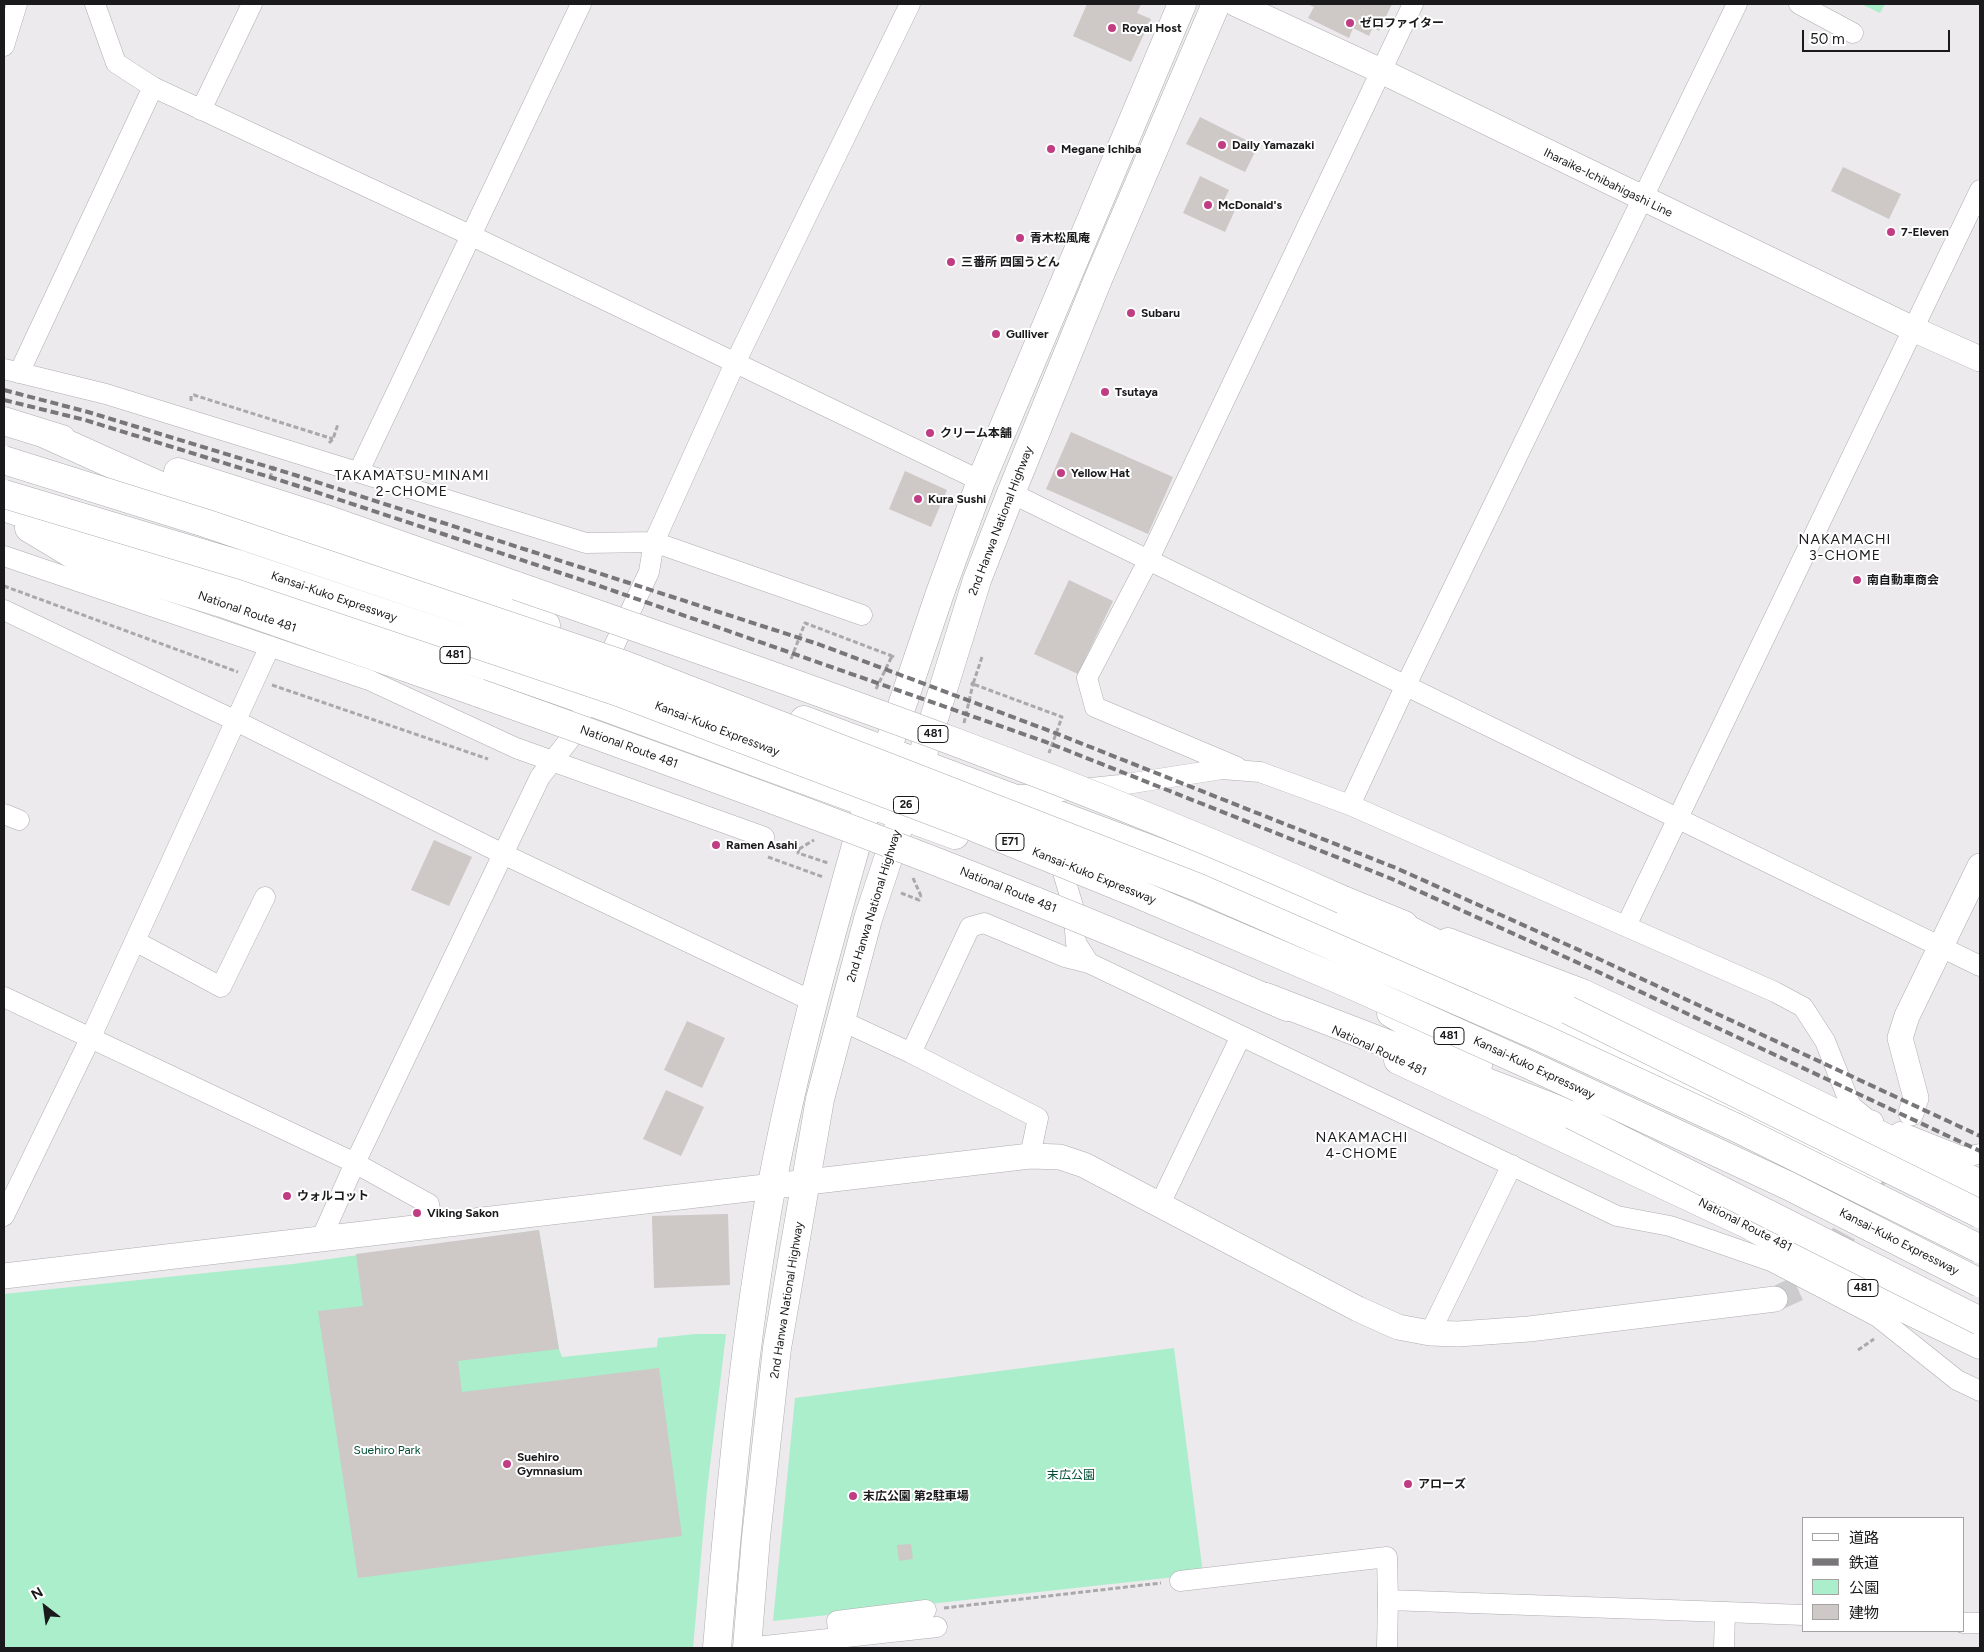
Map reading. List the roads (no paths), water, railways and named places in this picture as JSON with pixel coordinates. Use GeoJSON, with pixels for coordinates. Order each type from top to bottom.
{"type":"FeatureCollection","features":[{"type":"Feature","properties":{"kind":"highway"},"geometry":{"type":"LineString","coordinates":[[717,1648],[741,1389],[772,1186],[812,1001],[868,802],[940,593],[982,481],[1182,4]]}},
{"type":"Feature","properties":{"kind":"highway","name":"2nd Hanwa National Highway"},"geometry":{"type":"LineString","coordinates":[[747,1648],[756,1537],[777,1348],[820,1099],[868,919],[920,764],[977,580],[1099,277],[1216,4]]}},
{"type":"Feature","properties":{"kind":"highway","name":"481"},"geometry":{"type":"LineString","coordinates":[[4,421],[175,471],[313,515],[752,668],[973,748],[1232,850],[1381,916],[1582,993],[1786,1089],[1980,1184]]}},
{"type":"Feature","properties":{"kind":"highway","name":"481"},"geometry":{"type":"LineString","coordinates":[[45,434],[156,484],[321,541],[1244,884],[1509,1003],[1820,1153],[1980,1236]]}},
{"type":"Feature","properties":{"kind":"highway","name":"E71"},"geometry":{"type":"LineString","coordinates":[[4,460],[205,523],[624,665],[1198,887],[1540,1037],[1728,1124],[1980,1249]]}},
{"type":"Feature","properties":{"kind":"highway","name":"Kansai-Kuko Expressway"},"geometry":{"type":"LineString","coordinates":[[4,494],[241,565],[618,692],[976,828],[1138,894],[1354,986],[1523,1062],[1789,1186],[1980,1283]]}},
{"type":"Feature","properties":{"kind":"highway","name":"481"},"geometry":{"type":"LineString","coordinates":[[4,507],[69,529],[226,576],[588,701],[1172,914],[1368,999],[1563,1088],[1980,1294]]}},
{"type":"Feature","properties":{"kind":"highway","name":"National Route 481"},"geometry":{"type":"LineString","coordinates":[[4,514],[82,560],[222,603],[714,777],[935,860],[1106,929],[1266,997],[1749,1225],[1847,1280],[1980,1345]]}},
{"type":"Feature","properties":{"kind":"highway"},"geometry":{"type":"LineString","coordinates":[[1381,916],[1980,1214]]}},
{"type":"Feature","properties":{"kind":"highway"},"geometry":{"type":"LineString","coordinates":[[1368,939],[1568,1010]]}},
{"type":"Feature","properties":{"kind":"highway"},"geometry":{"type":"LineString","coordinates":[[1266,997],[1572,1115]]}},
{"type":"Feature","properties":{"kind":"highway"},"geometry":{"type":"LineString","coordinates":[[1368,999],[1480,1066],[1572,1115],[1980,1321]]}},
{"type":"Feature","properties":{"kind":"street"},"geometry":{"type":"LineString","coordinates":[[95,4],[116,63],[153,87],[736,361],[982,481]]}},
{"type":"Feature","properties":{"kind":"street"},"geometry":{"type":"LineString","coordinates":[[201,110],[252,4]]}},
{"type":"Feature","properties":{"kind":"street"},"geometry":{"type":"LineString","coordinates":[[359,471],[581,4]]}},
{"type":"Feature","properties":{"kind":"street"},"geometry":{"type":"LineString","coordinates":[[320,1239],[540,777],[570,739],[649,572],[654,542],[736,361],[910,4]]}},
{"type":"Feature","properties":{"kind":"street","name":"Iharaike-Ichibahigashi Line"},"geometry":{"type":"LineString","coordinates":[[1236,4],[1913,329],[1980,359]]}},
{"type":"Feature","properties":{"kind":"street"},"geometry":{"type":"LineString","coordinates":[[1246,771],[1095,707],[1087,678],[1148,561],[1413,4]]}},
{"type":"Feature","properties":{"kind":"street"},"geometry":{"type":"LineString","coordinates":[[1350,805],[1738,4]]}},
{"type":"Feature","properties":{"kind":"street"},"geometry":{"type":"LineString","coordinates":[[1799,4],[1853,33]]}},
{"type":"Feature","properties":{"kind":"street"},"geometry":{"type":"LineString","coordinates":[[4,46],[12,5]]}},
{"type":"Feature","properties":{"kind":"street"},"geometry":{"type":"LineString","coordinates":[[153,87],[11,371],[106,394],[586,543],[654,542],[862,616]]}},
{"type":"Feature","properties":{"kind":"street"},"geometry":{"type":"LineString","coordinates":[[1626,926],[1980,190]]}},
{"type":"Feature","properties":{"kind":"street"},"geometry":{"type":"LineString","coordinates":[[1011,493],[1980,966]]}},
{"type":"Feature","properties":{"kind":"street"},"geometry":{"type":"LineString","coordinates":[[4,556],[369,680],[516,748],[764,846]]}},
{"type":"Feature","properties":{"kind":"street"},"geometry":{"type":"LineString","coordinates":[[4,610],[236,721],[503,854],[812,1001]]}},
{"type":"Feature","properties":{"kind":"street"},"geometry":{"type":"LineString","coordinates":[[4,1216],[90,1039],[270,646]]}},
{"type":"Feature","properties":{"kind":"street"},"geometry":{"type":"LineString","coordinates":[[1008,796],[1120,785],[1222,770],[1260,772],[1350,805],[1775,992],[1804,1007],[1825,1040],[1851,1106],[1867,1119],[1963,1157],[1980,1154]]}},
{"type":"Feature","properties":{"kind":"street"},"geometry":{"type":"LineString","coordinates":[[1911,1113],[1916,1098],[1900,1038],[1907,1016],[1980,866]]}},
{"type":"Feature","properties":{"kind":"street"},"geometry":{"type":"LineString","coordinates":[[1064,876],[1073,906],[1076,943],[1089,964]]}},
{"type":"Feature","properties":{"kind":"street"},"geometry":{"type":"LineString","coordinates":[[135,941],[221,987],[265,897]]}},
{"type":"Feature","properties":{"kind":"street"},"geometry":{"type":"LineString","coordinates":[[910,1053],[970,927],[984,923],[1065,957],[1089,964],[1617,1216],[1670,1226],[1771,1260],[1878,1317],[1957,1380],[1980,1391]]}},
{"type":"Feature","properties":{"kind":"street"},"geometry":{"type":"LineString","coordinates":[[4,997],[355,1163],[429,1204],[433,1225]]}},
{"type":"Feature","properties":{"kind":"street"},"geometry":{"type":"LineString","coordinates":[[840,1020],[1038,1118],[1030,1156]]}},
{"type":"Feature","properties":{"kind":"street"},"geometry":{"type":"LineString","coordinates":[[1160,1204],[1241,1036]]}},
{"type":"Feature","properties":{"kind":"street"},"geometry":{"type":"LineString","coordinates":[[4,1276],[1030,1156],[1060,1157],[1084,1164],[1358,1309],[1398,1327],[1430,1333],[1458,1334],[1529,1329],[1775,1299]]}},
{"type":"Feature","properties":{"kind":"street"},"geometry":{"type":"LineString","coordinates":[[1430,1333],[1512,1165]]}},
{"type":"Feature","properties":{"kind":"street"},"geometry":{"type":"LineString","coordinates":[[1180,1581],[1387,1557],[1387,1648]]}},
{"type":"Feature","properties":{"kind":"street"},"geometry":{"type":"LineString","coordinates":[[1388,1600],[1802,1615]]}},
{"type":"Feature","properties":{"kind":"street"},"geometry":{"type":"LineString","coordinates":[[1724,1648],[1725,1612]]}},
{"type":"Feature","properties":{"kind":"street"},"geometry":{"type":"LineString","coordinates":[[747,1648],[839,1638],[931,1619]]}},
{"type":"Feature","properties":{"kind":"street"},"geometry":{"type":"LineString","coordinates":[[1964,1623],[1980,1623]]}},
{"type":"Feature","properties":{"kind":"tunnel"},"geometry":{"type":"LineString","coordinates":[[1775,1299],[1799,1288],[1823,1272],[1876,1175]]}},
{"type":"Feature","properties":{"kind":"railway"},"geometry":{"type":"LineString","coordinates":[[4,390],[88,412],[295,475],[818,644],[1050,731],[1396,868],[1599,959],[1980,1136]]}},
{"type":"Feature","properties":{"kind":"railway"},"geometry":{"type":"LineString","coordinates":[[4,400],[85,420],[292,484],[594,584],[1046,742],[1392,879],[1594,970],[1980,1151]]}},
{"type":"Feature","properties":{"kind":"place","name":"ゼロファイター"},"geometry":{"type":"Point","coordinates":[1350,23]}},
{"type":"Feature","properties":{"kind":"place","name":"Royal Host"},"geometry":{"type":"Point","coordinates":[1112,28]}},
{"type":"Feature","properties":{"kind":"place","name":"Daily Yamazaki"},"geometry":{"type":"Point","coordinates":[1222,145]}},
{"type":"Feature","properties":{"kind":"place","name":"Megane Ichiba"},"geometry":{"type":"Point","coordinates":[1051,149]}},
{"type":"Feature","properties":{"kind":"place","name":"McDonald's"},"geometry":{"type":"Point","coordinates":[1208,205]}},
{"type":"Feature","properties":{"kind":"place","name":"7-Eleven"},"geometry":{"type":"Point","coordinates":[1891,232]}},
{"type":"Feature","properties":{"kind":"place","name":"青木松風庵"},"geometry":{"type":"Point","coordinates":[1020,238]}},
{"type":"Feature","properties":{"kind":"place","name":"三番所 四国うどん"},"geometry":{"type":"Point","coordinates":[951,262]}},
{"type":"Feature","properties":{"kind":"place","name":"Subaru"},"geometry":{"type":"Point","coordinates":[1131,313]}},
{"type":"Feature","properties":{"kind":"place","name":"Gulliver"},"geometry":{"type":"Point","coordinates":[996,334]}},
{"type":"Feature","properties":{"kind":"place","name":"Tsutaya"},"geometry":{"type":"Point","coordinates":[1105,392]}},
{"type":"Feature","properties":{"kind":"place","name":"クリーム本舗"},"geometry":{"type":"Point","coordinates":[930,433]}},
{"type":"Feature","properties":{"kind":"place","name":"Yellow Hat"},"geometry":{"type":"Point","coordinates":[1061,473]}},
{"type":"Feature","properties":{"kind":"place","name":"Kura Sushi"},"geometry":{"type":"Point","coordinates":[918,499]}},
{"type":"Feature","properties":{"kind":"place","name":"南自動車商会"},"geometry":{"type":"Point","coordinates":[1857,580]}},
{"type":"Feature","properties":{"kind":"place","name":"Ramen Asahi"},"geometry":{"type":"Point","coordinates":[716,845]}},
{"type":"Feature","properties":{"kind":"place","name":"ウォルコット"},"geometry":{"type":"Point","coordinates":[287,1196]}},
{"type":"Feature","properties":{"kind":"place","name":"Viking Sakon"},"geometry":{"type":"Point","coordinates":[417,1213]}},
{"type":"Feature","properties":{"kind":"place","name":"Suehiro Gymnasium"},"geometry":{"type":"Point","coordinates":[507,1464]}},
{"type":"Feature","properties":{"kind":"place","name":"アローズ"},"geometry":{"type":"Point","coordinates":[1408,1484]}},
{"type":"Feature","properties":{"kind":"place","name":"末広公園 第2駐車場"},"geometry":{"type":"Point","coordinates":[853,1496]}},
{"type":"Feature","properties":{"kind":"district","name":"TAKAMATSU-MINAMI 2-CHOME"},"geometry":{"type":"Point","coordinates":[412,484]}},
{"type":"Feature","properties":{"kind":"district","name":"NAKAMACHI 3-CHOME"},"geometry":{"type":"Point","coordinates":[1845,548]}},
{"type":"Feature","properties":{"kind":"district","name":"NAKAMACHI 4-CHOME"},"geometry":{"type":"Point","coordinates":[1362,1146]}},
{"type":"Feature","properties":{"kind":"park label","name":"Suehiro Park"},"geometry":{"type":"Point","coordinates":[387,1450]}},
{"type":"Feature","properties":{"kind":"park label","name":"末広公園"},"geometry":{"type":"Point","coordinates":[1071,1475]}}]}
